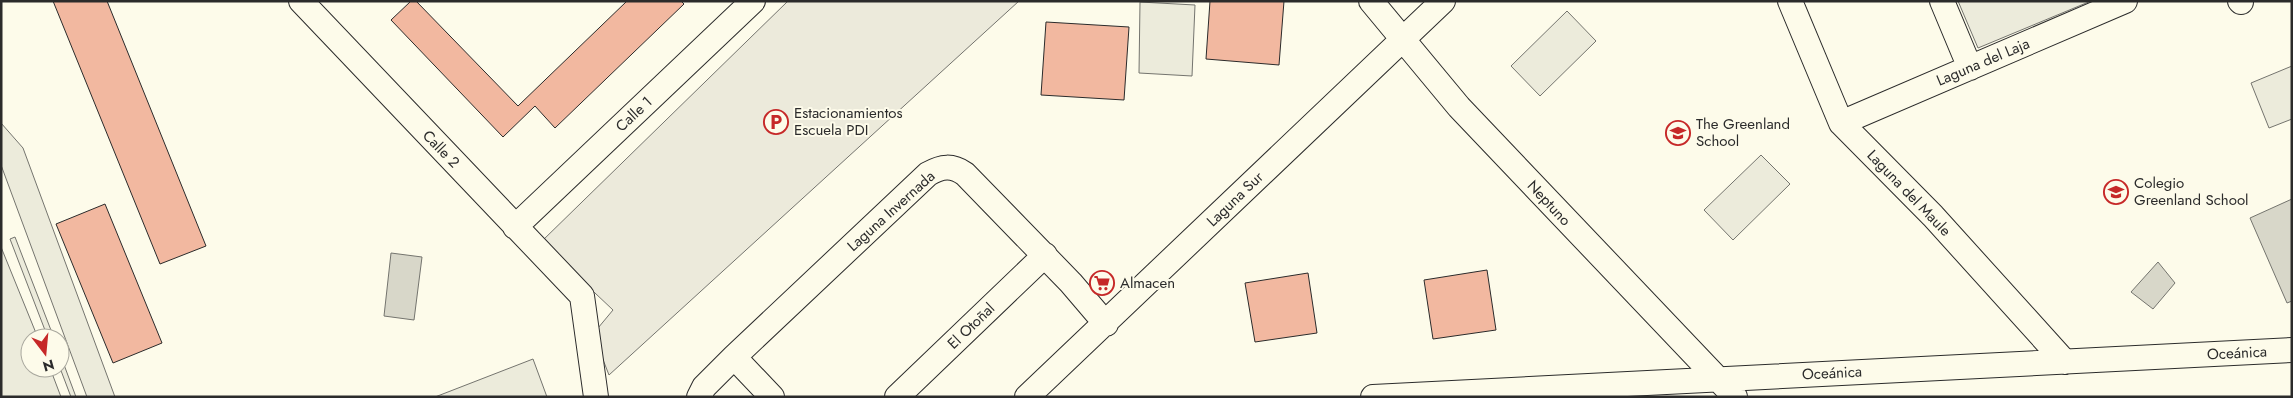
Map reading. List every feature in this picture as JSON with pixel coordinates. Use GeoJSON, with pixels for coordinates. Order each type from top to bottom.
{"type":"FeatureCollection","features":[{"type":"Feature","properties":{"kind":"street","name":"Calle 2"},"geometry":{"type":"LineString","coordinates":[[300,1],[582,296],[596,397]]}},
{"type":"Feature","properties":{"kind":"street","name":"Calle 1"},"geometry":{"type":"LineString","coordinates":[[515,226],[754,1]]}},
{"type":"Feature","properties":{"kind":"street","name":"Neptuno"},"geometry":{"type":"LineString","coordinates":[[1370,1],[1459,107],[1735,397]]}},
{"type":"Feature","properties":{"kind":"street","name":"Laguna Sur"},"geometry":{"type":"LineString","coordinates":[[1027,397],[1106,324],[1443,1]]}},
{"type":"Feature","properties":{"kind":"street","name":"Laguna del Maule"},"geometry":{"type":"LineString","coordinates":[[1790,1],[1841,123],[1933,216],[2065,362]]}},
{"type":"Feature","properties":{"kind":"street"},"geometry":{"type":"LineString","coordinates":[[1942,1],[1970,68]]}},
{"type":"Feature","properties":{"kind":"street","name":"Laguna del Laja"},"geometry":{"type":"LineString","coordinates":[[1841,123],[2115,3]]}},
{"type":"Feature","properties":{"kind":"street","name":"Laguna Invernada"},"geometry":{"type":"LineString","coordinates":[[734,357],[928,174],[937,169],[952,168],[965,174],[1045,255],[1106,324]]}},
{"type":"Feature","properties":{"kind":"street","name":"El Otoñal"},"geometry":{"type":"LineString","coordinates":[[896,397],[1045,255]]}},
{"type":"Feature","properties":{"kind":"street","name":"Oceánica"},"geometry":{"type":"LineString","coordinates":[[1373,397],[2292,350]]}},
{"type":"Feature","properties":{"kind":"street"},"geometry":{"type":"LineString","coordinates":[[699,397],[704,387],[734,357],[772,397]]}},
{"type":"Feature","properties":{"kind":"shaded area","name":"Estacionamientos Escuela PDI"},"geometry":{"type":"Polygon","coordinates":[[[788,1],[1019,1],[609,375],[593,334],[613,310],[541,242],[788,1]]]}},
{"type":"Feature","properties":{"kind":"shaded area"},"geometry":{"type":"Polygon","coordinates":[[[1958,1],[2091,1],[1978,48],[1958,1]]]}},
{"type":"Feature","properties":{"kind":"shaded area"},"geometry":{"type":"Polygon","coordinates":[[[1140,2],[1195,5],[1192,76],[1139,73],[1140,2]]]}},
{"type":"Feature","properties":{"kind":"shaded area"},"geometry":{"type":"Polygon","coordinates":[[[1567,11],[1596,41],[1540,96],[1511,66],[1567,11]]]}},
{"type":"Feature","properties":{"kind":"shaded area"},"geometry":{"type":"Polygon","coordinates":[[[2292,66],[2292,119],[2269,128],[2251,83],[2292,66]]]}},
{"type":"Feature","properties":{"kind":"shaded area"},"geometry":{"type":"Polygon","coordinates":[[[1,123],[23,148],[115,397],[87,397],[70,351],[70,328],[61,328],[1,165],[1,123]]]}},
{"type":"Feature","properties":{"kind":"shaded area"},"geometry":{"type":"Polygon","coordinates":[[[1761,155],[1790,184],[1733,240],[1704,210],[1761,155]]]}},
{"type":"Feature","properties":{"kind":"shaded area"},"geometry":{"type":"Polygon","coordinates":[[[2292,199],[2292,301],[2287,303],[2250,218],[2292,199]]]}},
{"type":"Feature","properties":{"kind":"shaded area"},"geometry":{"type":"Polygon","coordinates":[[[15,237],[50,328],[44,328],[10,239],[15,237]]]}},
{"type":"Feature","properties":{"kind":"shaded area"},"geometry":{"type":"Polygon","coordinates":[[[1,247],[34,328],[20,328],[20,378],[54,378],[61,397],[1,397],[1,247]]]}},
{"type":"Feature","properties":{"kind":"shaded area"},"geometry":{"type":"Polygon","coordinates":[[[391,253],[422,257],[414,320],[384,316],[391,253]]]}},
{"type":"Feature","properties":{"kind":"shaded area"},"geometry":{"type":"Polygon","coordinates":[[[2158,262],[2175,283],[2153,309],[2131,292],[2158,262]]]}},
{"type":"Feature","properties":{"kind":"shaded area"},"geometry":{"type":"Polygon","coordinates":[[[533,359],[547,397],[435,397],[533,359]]]}},
{"type":"Feature","properties":{"kind":"shaded area"},"geometry":{"type":"Polygon","coordinates":[[[64,378],[69,378],[76,397],[71,397],[64,378]]]}},
{"type":"Feature","properties":{"kind":"building"},"geometry":{"type":"Polygon","coordinates":[[[53,1],[107,1],[206,246],[160,264],[53,1]]]}},
{"type":"Feature","properties":{"kind":"building"},"geometry":{"type":"Polygon","coordinates":[[[411,1],[416,1],[518,106],[627,1],[681,1],[684,4],[555,128],[535,106],[503,137],[391,20],[411,1]]]}},
{"type":"Feature","properties":{"kind":"building"},"geometry":{"type":"Polygon","coordinates":[[[1210,1],[1284,1],[1279,65],[1206,59],[1210,1]]]}},
{"type":"Feature","properties":{"kind":"building"},"geometry":{"type":"Polygon","coordinates":[[[1046,22],[1129,27],[1124,100],[1041,95],[1046,22]]]}},
{"type":"Feature","properties":{"kind":"building"},"geometry":{"type":"Polygon","coordinates":[[[105,204],[162,343],[113,363],[56,224],[105,204]]]}},
{"type":"Feature","properties":{"kind":"building"},"geometry":{"type":"Polygon","coordinates":[[[1487,270],[1496,330],[1433,339],[1424,280],[1487,270]]]}},
{"type":"Feature","properties":{"kind":"building"},"geometry":{"type":"Polygon","coordinates":[[[1308,273],[1317,333],[1255,342],[1245,283],[1308,273]]]}},
{"type":"Feature","properties":{"kind":"place","name":"Estacionamientos Escuela PDI"},"geometry":{"type":"Point","coordinates":[776,122]}},
{"type":"Feature","properties":{"kind":"place","name":"The Greenland School"},"geometry":{"type":"Point","coordinates":[1678,133]}},
{"type":"Feature","properties":{"kind":"place","name":"Colegio Greenland School"},"geometry":{"type":"Point","coordinates":[2116,192]}},
{"type":"Feature","properties":{"kind":"place","name":"Almacen"},"geometry":{"type":"Point","coordinates":[1102,283]}}]}
